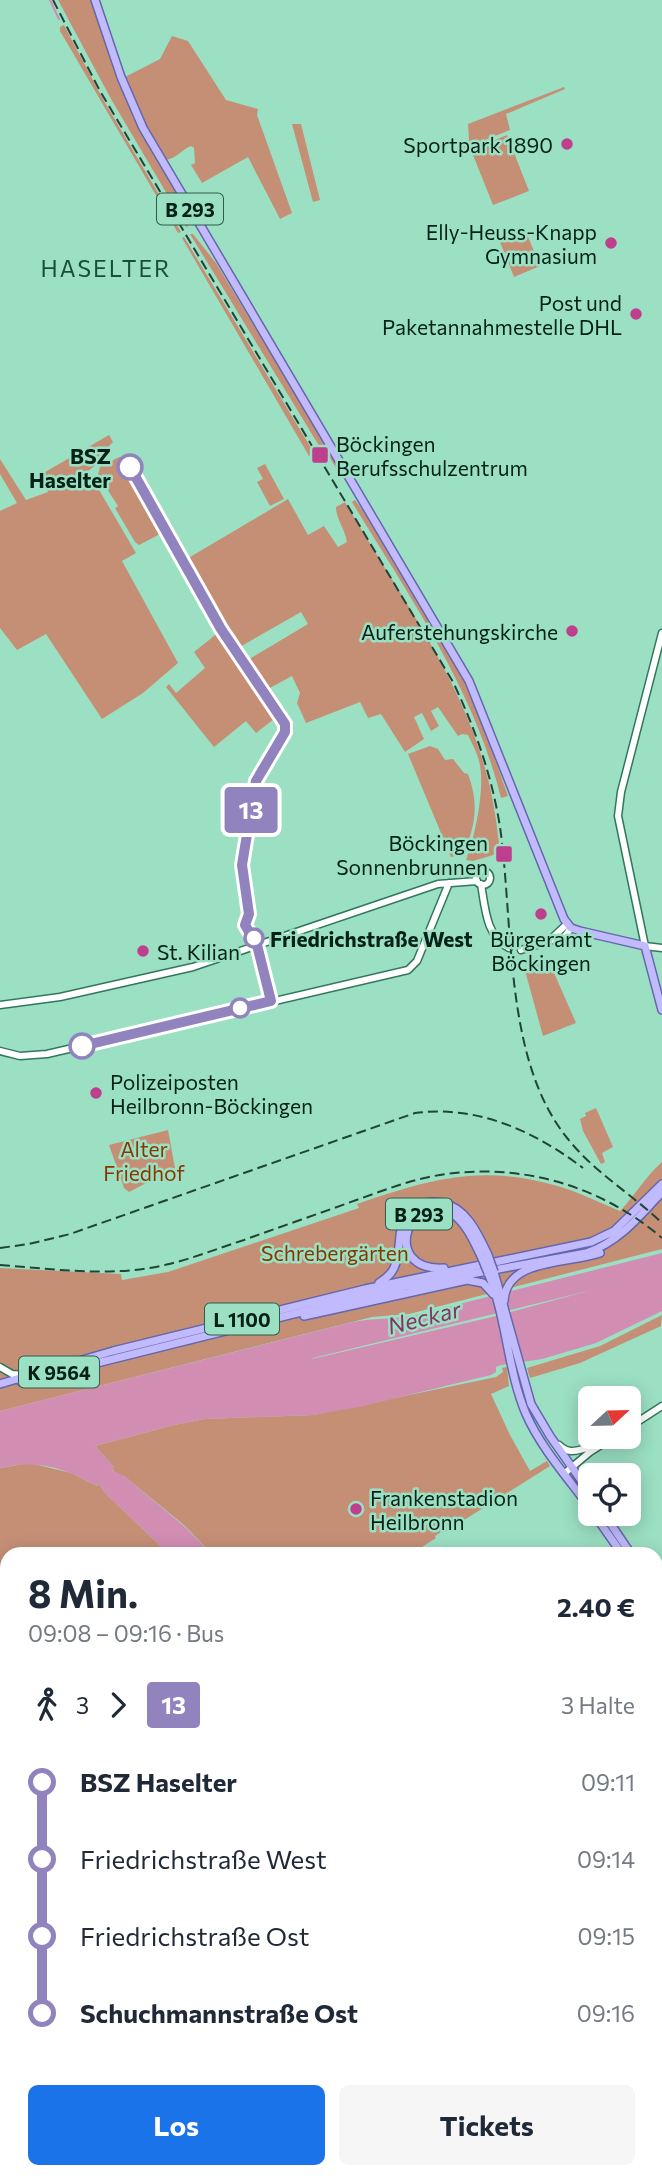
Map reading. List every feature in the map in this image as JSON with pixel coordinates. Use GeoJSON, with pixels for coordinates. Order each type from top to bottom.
{"type":"FeatureCollection","features":[{"type":"Feature","properties":{"kind":"main road","name":"B 293"},"geometry":{"type":"LineString","coordinates":[[95,0],[121,77],[143,128],[469,681],[571,927]]}},
{"type":"Feature","properties":{"kind":"main road"},"geometry":{"type":"LineString","coordinates":[[571,927],[645,946],[662,1010]]}},
{"type":"Feature","properties":{"kind":"main road","name":"B 293"},"geometry":{"type":"LineString","coordinates":[[498,1289],[491,1273],[485,1255],[467,1229],[450,1213],[439,1209],[428,1210],[411,1221],[407,1228],[406,1243],[416,1261],[435,1269],[469,1266],[600,1239],[614,1231],[648,1198],[662,1178]]}},
{"type":"Feature","properties":{"kind":"main road"},"geometry":{"type":"LineString","coordinates":[[648,1198],[662,1184]]}},
{"type":"Feature","properties":{"kind":"main road"},"geometry":{"type":"LineString","coordinates":[[498,1289],[521,1271],[601,1253],[616,1242],[662,1192]]}},
{"type":"Feature","properties":{"kind":"main road"},"geometry":{"type":"LineString","coordinates":[[365,1289],[379,1284],[390,1275],[396,1262],[402,1223],[408,1213],[422,1204],[440,1202],[458,1210],[473,1225],[485,1255]]}},
{"type":"Feature","properties":{"kind":"main road","name":"L 1100"},"geometry":{"type":"LineString","coordinates":[[126,1357],[406,1286],[586,1252],[607,1244],[635,1221]]}},
{"type":"Feature","properties":{"kind":"main road","name":"L 1100"},"geometry":{"type":"LineString","coordinates":[[113,1352],[469,1266]]}},
{"type":"Feature","properties":{"kind":"main road"},"geometry":{"type":"LineString","coordinates":[[269,1321],[467,1280],[498,1289]]}},
{"type":"Feature","properties":{"kind":"main road"},"geometry":{"type":"LineString","coordinates":[[498,1289],[519,1376],[536,1414],[578,1476]]}},
{"type":"Feature","properties":{"kind":"main road"},"geometry":{"type":"LineString","coordinates":[[498,1289],[502,1306]]}},
{"type":"Feature","properties":{"kind":"main road","name":"K 9564"},"geometry":{"type":"LineString","coordinates":[[2,1383],[113,1352]]}},
{"type":"Feature","properties":{"kind":"main road","name":"K 9564"},"geometry":{"type":"LineString","coordinates":[[2,1383],[11,1384],[126,1357]]}},
{"type":"Feature","properties":{"kind":"main road"},"geometry":{"type":"LineString","coordinates":[[519,1376],[520,1396],[531,1424],[578,1491]]}},
{"type":"Feature","properties":{"kind":"main road"},"geometry":{"type":"LineString","coordinates":[[602,1526],[617,1547]]}},
{"type":"Feature","properties":{"kind":"main road"},"geometry":{"type":"LineString","coordinates":[[612,1526],[626,1547]]}},
{"type":"Feature","properties":{"kind":"street"},"geometry":{"type":"LineString","coordinates":[[662,634],[620,794],[618,816],[645,946],[662,948]]}},
{"type":"Feature","properties":{"kind":"street"},"geometry":{"type":"LineString","coordinates":[[0,1005],[61,997],[193,967],[438,884],[481,881],[489,923],[495,938],[509,948]]}},
{"type":"Feature","properties":{"kind":"street"},"geometry":{"type":"LineString","coordinates":[[0,1051],[20,1056],[47,1054],[405,970],[417,961],[449,883]]}},
{"type":"Feature","properties":{"kind":"street"},"geometry":{"type":"LineString","coordinates":[[521,950],[565,936],[571,927]]}},
{"type":"Feature","properties":{"kind":"street"},"geometry":{"type":"LineString","coordinates":[[0,1367],[12,1374],[27,1375]]}},
{"type":"Feature","properties":{"kind":"street"},"geometry":{"type":"LineString","coordinates":[[0,1372],[2,1383]]}},
{"type":"Feature","properties":{"kind":"street"},"geometry":{"type":"LineString","coordinates":[[641,1420],[662,1406]]}},
{"type":"Feature","properties":{"kind":"street"},"geometry":{"type":"LineString","coordinates":[[555,1444],[570,1452],[584,1449]]}},
{"type":"Feature","properties":{"kind":"street"},"geometry":{"type":"LineString","coordinates":[[565,1473],[570,1465],[595,1449]]}},
{"type":"Feature","properties":{"kind":"street"},"geometry":{"type":"LineString","coordinates":[[559,1466],[570,1465]]}},
{"type":"Feature","properties":{"kind":"green space"},"geometry":{"type":"Polygon","coordinates":[[[58,0],[93,0],[135,117],[175,191],[188,224],[187,228],[111,99],[58,0]]]}},
{"type":"Feature","properties":{"kind":"green space"},"geometry":{"type":"Polygon","coordinates":[[[64,25],[104,101],[181,232],[178,233],[60,31],[60,27],[64,25]]]}},
{"type":"Feature","properties":{"kind":"green space"},"geometry":{"type":"Polygon","coordinates":[[[172,36],[188,41],[226,100],[258,109],[257,115],[292,213],[280,219],[248,157],[202,183],[191,165],[195,163],[194,148],[191,146],[165,160],[149,132],[125,77],[160,59],[172,36]]]}},
{"type":"Feature","properties":{"kind":"green space"},"geometry":{"type":"Polygon","coordinates":[[[564,87],[565,89],[506,114],[510,130],[460,150],[458,145],[469,140],[468,124],[564,87]]]}},
{"type":"Feature","properties":{"kind":"green space"},"geometry":{"type":"Polygon","coordinates":[[[292,124],[301,124],[320,200],[313,202],[292,124]]]}},
{"type":"Feature","properties":{"kind":"green space"},"geometry":{"type":"Polygon","coordinates":[[[507,135],[529,191],[493,205],[471,150],[507,135]]]}},
{"type":"Feature","properties":{"kind":"green space"},"geometry":{"type":"Polygon","coordinates":[[[524,227],[540,266],[514,277],[498,237],[524,227]]]}},
{"type":"Feature","properties":{"kind":"green space"},"geometry":{"type":"Polygon","coordinates":[[[190,234],[193,234],[216,263],[339,467],[336,468],[324,448],[318,444],[190,234]]]}},
{"type":"Feature","properties":{"kind":"green space"},"geometry":{"type":"Polygon","coordinates":[[[184,237],[313,454],[309,456],[182,238],[184,237]]]}},
{"type":"Feature","properties":{"kind":"green space"},"geometry":{"type":"Polygon","coordinates":[[[109,435],[113,442],[108,447],[110,454],[88,471],[136,553],[122,561],[178,663],[143,693],[102,719],[46,634],[17,650],[0,628],[0,511],[17,503],[0,474],[0,459],[26,500],[48,492],[40,475],[109,435]]]}},
{"type":"Feature","properties":{"kind":"green space"},"geometry":{"type":"Polygon","coordinates":[[[119,457],[123,459],[162,530],[160,534],[139,545],[98,475],[100,467],[119,457]]]}},
{"type":"Feature","properties":{"kind":"green space"},"geometry":{"type":"Polygon","coordinates":[[[265,464],[284,499],[270,506],[257,482],[263,479],[257,468],[265,464]]]}},
{"type":"Feature","properties":{"kind":"green space"},"geometry":{"type":"Polygon","coordinates":[[[288,499],[308,535],[324,526],[338,547],[347,542],[336,507],[345,502],[404,598],[442,665],[474,734],[490,789],[500,853],[473,861],[466,860],[478,811],[481,771],[468,735],[458,736],[438,707],[431,711],[439,726],[431,731],[422,713],[414,717],[424,739],[405,752],[381,714],[368,718],[360,702],[306,723],[297,703],[300,693],[292,676],[266,690],[246,661],[308,624],[301,612],[238,648],[225,630],[185,560],[288,499]]]}},
{"type":"Feature","properties":{"kind":"green space"},"geometry":{"type":"Polygon","coordinates":[[[355,500],[469,686],[508,796],[501,798],[474,719],[438,644],[352,502],[355,500]]]}},
{"type":"Feature","properties":{"kind":"green space"},"geometry":{"type":"Polygon","coordinates":[[[219,632],[278,716],[256,733],[246,721],[214,747],[166,687],[169,684],[176,693],[205,668],[194,652],[219,632]]]}},
{"type":"Feature","properties":{"kind":"green space"},"geometry":{"type":"Polygon","coordinates":[[[430,746],[438,749],[445,760],[453,759],[464,773],[468,774],[474,795],[473,824],[463,854],[451,857],[408,754],[430,746]]]}},
{"type":"Feature","properties":{"kind":"green space"},"geometry":{"type":"Polygon","coordinates":[[[548,959],[576,1023],[543,1036],[524,967],[548,959]]]}},
{"type":"Feature","properties":{"kind":"green space"},"geometry":{"type":"Polygon","coordinates":[[[596,1108],[613,1147],[602,1153],[605,1162],[601,1164],[583,1131],[580,1119],[586,1116],[585,1113],[596,1108]]]}},
{"type":"Feature","properties":{"kind":"green space","name":"Alter Friedhof"},"geometry":{"type":"Polygon","coordinates":[[[168,1130],[175,1168],[129,1192],[124,1188],[109,1145],[168,1130]]]}},
{"type":"Feature","properties":{"kind":"green space","name":"Schrebergärten"},"geometry":{"type":"Polygon","coordinates":[[[662,1162],[662,1249],[409,1314],[372,1317],[0,1411],[0,1268],[121,1274],[122,1280],[168,1272],[359,1208],[357,1204],[383,1195],[431,1182],[478,1175],[527,1179],[554,1185],[620,1211],[662,1162]]]}},
{"type":"Feature","properties":{"kind":"green space"},"geometry":{"type":"Polygon","coordinates":[[[662,1315],[661,1326],[580,1363],[530,1378],[527,1368],[600,1346],[662,1315]]]}},
{"type":"Feature","properties":{"kind":"green space"},"geometry":{"type":"Polygon","coordinates":[[[507,1367],[509,1386],[491,1394],[510,1435],[530,1471],[547,1461],[550,1466],[445,1532],[444,1530],[422,1547],[205,1547],[185,1526],[124,1476],[117,1474],[95,1446],[205,1419],[313,1415],[496,1377],[503,1372],[502,1368],[507,1367]]]}},
{"type":"Feature","properties":{"kind":"green space"},"geometry":{"type":"Polygon","coordinates":[[[30,1463],[71,1473],[97,1486],[99,1484],[162,1547],[0,1547],[0,1468],[30,1463]]]}},
{"type":"Feature","properties":{"kind":"water","name":"Neckar"},"geometry":{"type":"Polygon","coordinates":[[[662,1253],[662,1311],[596,1343],[542,1359],[501,1365],[496,1367],[496,1372],[491,1375],[359,1407],[313,1415],[205,1419],[95,1446],[114,1467],[112,1470],[124,1476],[205,1547],[162,1547],[99,1484],[97,1486],[62,1470],[39,1465],[0,1468],[0,1411],[368,1320],[412,1316],[662,1253]],[[592,1290],[313,1358],[492,1317],[592,1290]]]}},
{"type":"Feature","properties":{"kind":"waterway"},"geometry":{"type":"LineString","coordinates":[[50,0],[59,19]]}},
{"type":"Feature","properties":{"kind":"railway"},"geometry":{"type":"LineString","coordinates":[[53,0],[100,91],[453,682],[482,753],[497,808],[519,1017],[527,1054],[539,1089],[555,1121],[579,1152],[662,1223]]}},
{"type":"Feature","properties":{"kind":"railway"},"geometry":{"type":"LineString","coordinates":[[0,1248],[70,1234],[415,1113],[461,1113],[483,1117],[525,1132],[583,1168]]}},
{"type":"Feature","properties":{"kind":"railway"},"geometry":{"type":"LineString","coordinates":[[0,1265],[106,1272],[169,1264],[402,1184],[460,1172],[522,1174],[553,1180],[610,1203],[662,1238]]}},
{"type":"Feature","properties":{"kind":"bus line","name":"13"},"geometry":{"type":"LineString","coordinates":[[82,1046],[271,1001],[256,940],[245,925],[249,914],[242,865],[256,781],[285,732],[285,724],[221,629],[130,467]]}},
{"type":"Feature","properties":{"kind":"place","name":"Sportpark 1890"},"geometry":{"type":"Point","coordinates":[567,144]}},
{"type":"Feature","properties":{"kind":"place","name":"Elly-Heuss-Knapp Gymnasium"},"geometry":{"type":"Point","coordinates":[611,243]}},
{"type":"Feature","properties":{"kind":"place","name":"Post und Paketannahmestelle DHL"},"geometry":{"type":"Point","coordinates":[636,314]}},
{"type":"Feature","properties":{"kind":"place","name":"Böckingen Berufsschulzentrum"},"geometry":{"type":"Point","coordinates":[320,455]}},
{"type":"Feature","properties":{"kind":"place","name":"BSZ Haselter"},"geometry":{"type":"Point","coordinates":[130,467]}},
{"type":"Feature","properties":{"kind":"place","name":"Auferstehungskirche"},"geometry":{"type":"Point","coordinates":[572,631]}},
{"type":"Feature","properties":{"kind":"place","name":"Böckingen Sonnenbrunnen"},"geometry":{"type":"Point","coordinates":[504,854]}},
{"type":"Feature","properties":{"kind":"place","name":"Bürgeramt Böckingen"},"geometry":{"type":"Point","coordinates":[541,914]}},
{"type":"Feature","properties":{"kind":"place","name":"Friedrichstraße West"},"geometry":{"type":"Point","coordinates":[254,938]}},
{"type":"Feature","properties":{"kind":"place","name":"St. Kilian"},"geometry":{"type":"Point","coordinates":[143,951]}},
{"type":"Feature","properties":{"kind":"place","name":"Polizeiposten Heilbronn-Böckingen"},"geometry":{"type":"Point","coordinates":[96,1093]}},
{"type":"Feature","properties":{"kind":"place","name":"Frankenstadion Heilbronn"},"geometry":{"type":"Point","coordinates":[356,1509]}},
{"type":"Feature","properties":{"kind":"district","name":"HASELTER"},"geometry":{"type":"Point","coordinates":[106,268]}}]}
